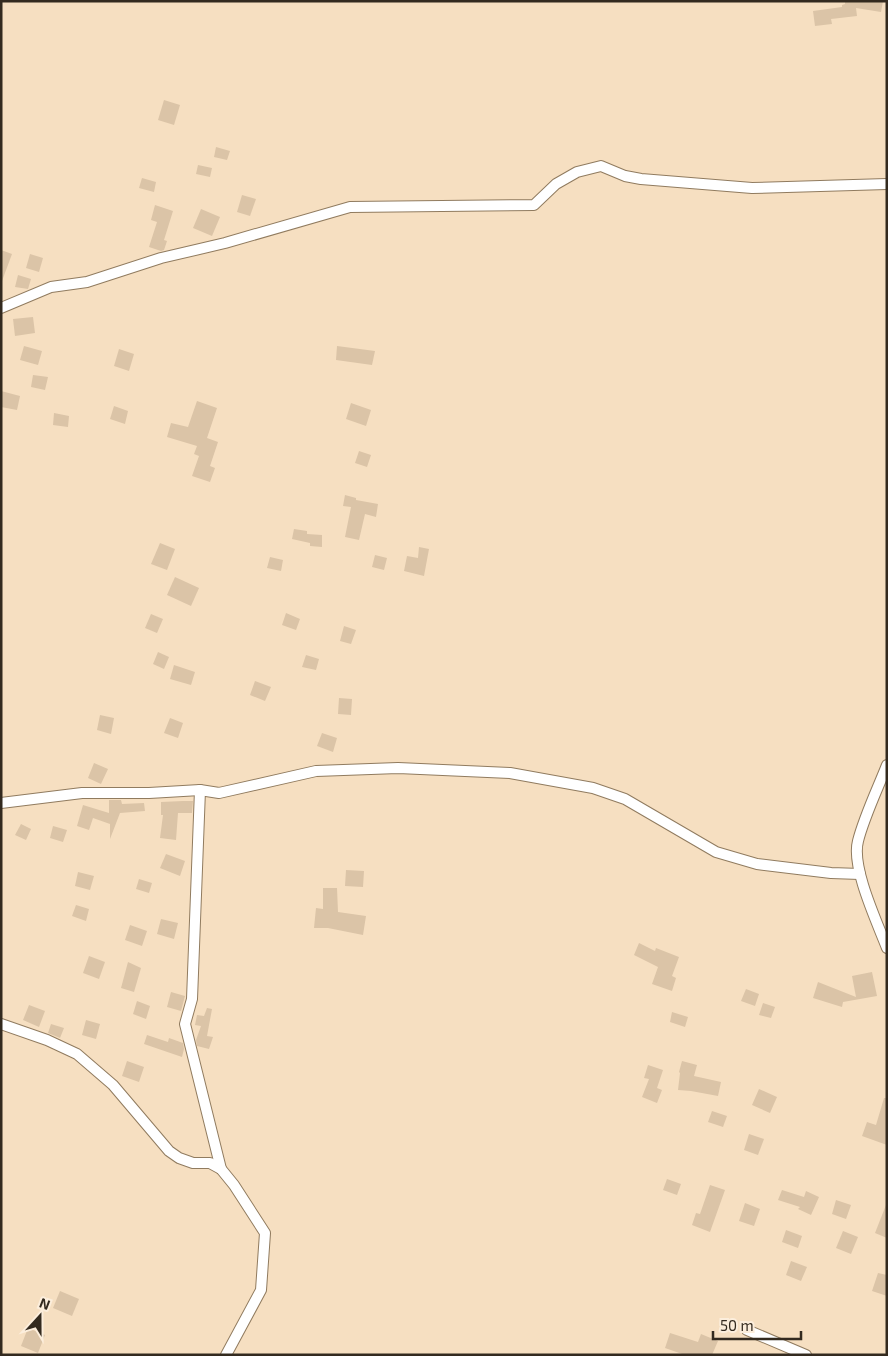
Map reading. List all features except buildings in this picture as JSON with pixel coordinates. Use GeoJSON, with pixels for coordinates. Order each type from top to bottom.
{"type":"FeatureCollection","features":[{"type":"Feature","properties":{"kind":"street"},"geometry":{"type":"LineString","coordinates":[[1,308],[51,287],[87,282],[161,258],[225,243],[350,207],[534,205],[556,184],[577,172],[601,166],[625,176],[642,179],[752,188],[887,184]]}},
{"type":"Feature","properties":{"kind":"street"},"geometry":{"type":"LineString","coordinates":[[887,765],[857,842],[856,858],[887,948]]}},
{"type":"Feature","properties":{"kind":"street"},"geometry":{"type":"LineString","coordinates":[[1,804],[82,793],[149,793],[200,790],[219,793],[316,770],[398,768],[510,773],[593,788],[625,799],[716,852],[757,864],[831,873],[860,874]]}},
{"type":"Feature","properties":{"kind":"street"},"geometry":{"type":"LineString","coordinates":[[200,790],[192,999],[185,1024],[221,1169]]}},
{"type":"Feature","properties":{"kind":"street"},"geometry":{"type":"LineString","coordinates":[[1,1024],[48,1040],[77,1054],[113,1085],[169,1151],[179,1158],[193,1163],[210,1163],[221,1169],[234,1185],[265,1233],[262,1290],[226,1355]]}},
{"type":"Feature","properties":{"kind":"street"},"geometry":{"type":"LineString","coordinates":[[746,1330],[806,1355]]}}]}
